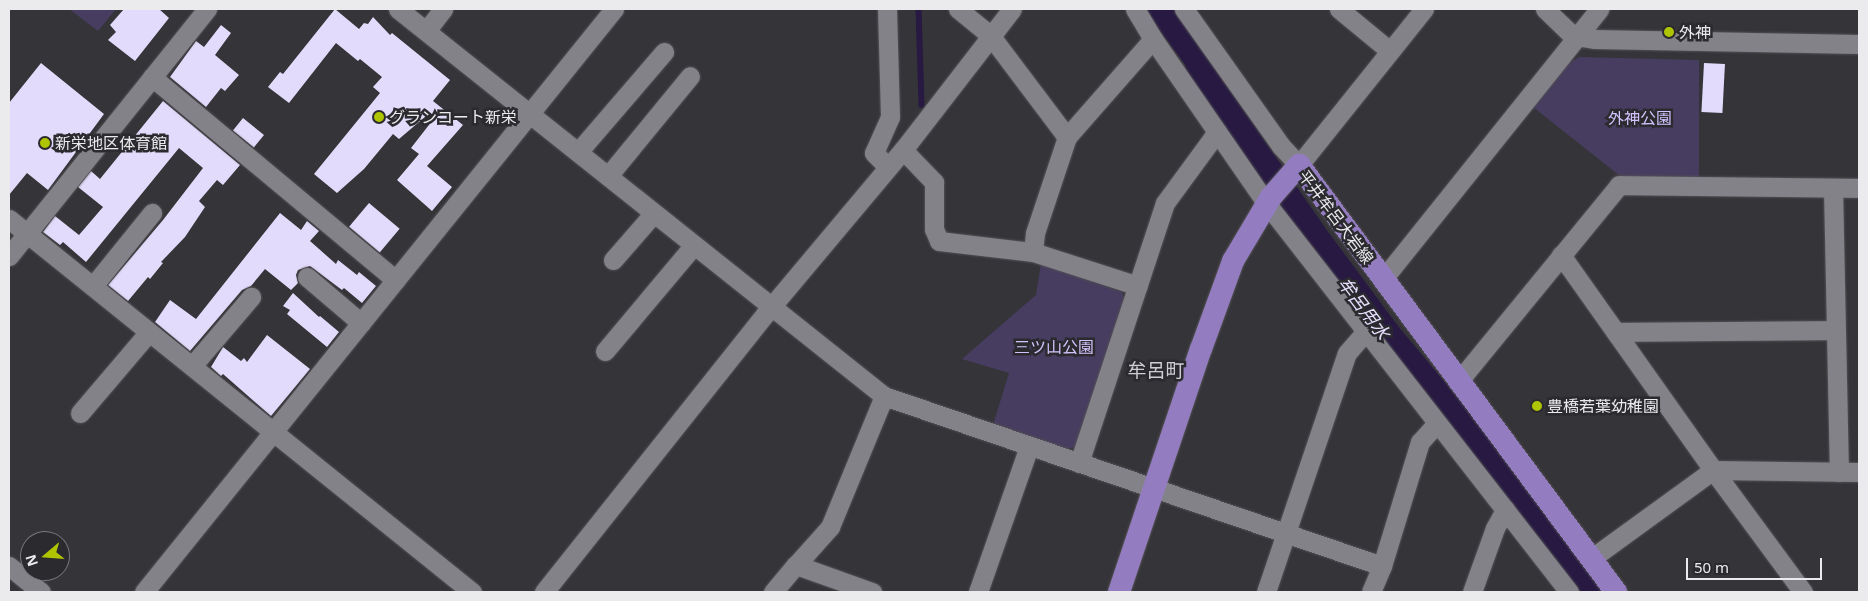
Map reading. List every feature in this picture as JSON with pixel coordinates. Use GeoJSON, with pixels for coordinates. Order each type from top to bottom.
{"type":"FeatureCollection","features":[{"type":"Feature","properties":{"kind":"main road","name":"平井牟呂大岩線"},"geometry":{"type":"LineString","coordinates":[[1119,592],[1201,349],[1233,261],[1269,201],[1295,170],[1383,279],[1616,592]]}},
{"type":"Feature","properties":{"kind":"street"},"geometry":{"type":"LineString","coordinates":[[9,256],[207,9]]}},
{"type":"Feature","properties":{"kind":"street"},"geometry":{"type":"LineString","coordinates":[[398,9],[884,396],[1382,566]]}},
{"type":"Feature","properties":{"kind":"street"},"geometry":{"type":"LineString","coordinates":[[426,31],[443,9]]}},
{"type":"Feature","properties":{"kind":"street"},"geometry":{"type":"LineString","coordinates":[[144,592],[614,9]]}},
{"type":"Feature","properties":{"kind":"street"},"geometry":{"type":"LineString","coordinates":[[887,9],[890,117],[874,152],[888,167]]}},
{"type":"Feature","properties":{"kind":"street"},"geometry":{"type":"LineString","coordinates":[[958,9],[990,35],[1067,136]]}},
{"type":"Feature","properties":{"kind":"street"},"geometry":{"type":"LineString","coordinates":[[544,592],[771,306],[903,150],[990,35],[1012,9]]}},
{"type":"Feature","properties":{"kind":"street"},"geometry":{"type":"LineString","coordinates":[[1135,9],[1153,39],[1217,132],[1365,332],[1570,592]]}},
{"type":"Feature","properties":{"kind":"street"},"geometry":{"type":"LineString","coordinates":[[1184,9],[1281,146],[1295,170],[1424,9]]}},
{"type":"Feature","properties":{"kind":"street"},"geometry":{"type":"LineString","coordinates":[[1339,9],[1390,51]]}},
{"type":"Feature","properties":{"kind":"street"},"geometry":{"type":"LineString","coordinates":[[1545,9],[1569,32],[1576,36],[1594,39],[1859,44]]}},
{"type":"Feature","properties":{"kind":"street"},"geometry":{"type":"LineString","coordinates":[[1383,279],[1522,109],[1576,36],[1599,9]]}},
{"type":"Feature","properties":{"kind":"street"},"geometry":{"type":"LineString","coordinates":[[1033,252],[1035,233],[1067,136],[1153,39]]}},
{"type":"Feature","properties":{"kind":"street"},"geometry":{"type":"LineString","coordinates":[[578,152],[664,52]]}},
{"type":"Feature","properties":{"kind":"street"},"geometry":{"type":"LineString","coordinates":[[608,176],[690,76]]}},
{"type":"Feature","properties":{"kind":"street"},"geometry":{"type":"LineString","coordinates":[[152,77],[396,280]]}},
{"type":"Feature","properties":{"kind":"street"},"geometry":{"type":"LineString","coordinates":[[1079,463],[1165,202],[1217,132]]}},
{"type":"Feature","properties":{"kind":"street"},"geometry":{"type":"LineString","coordinates":[[903,150],[934,182],[934,229],[939,241],[1033,252],[1138,286]]}},
{"type":"Feature","properties":{"kind":"street"},"geometry":{"type":"LineString","coordinates":[[1458,382],[1619,186],[1859,188]]}},
{"type":"Feature","properties":{"kind":"street"},"geometry":{"type":"LineString","coordinates":[[1833,188],[1839,472]]}},
{"type":"Feature","properties":{"kind":"street"},"geometry":{"type":"LineString","coordinates":[[93,286],[152,213]]}},
{"type":"Feature","properties":{"kind":"street"},"geometry":{"type":"LineString","coordinates":[[613,260],[654,213]]}},
{"type":"Feature","properties":{"kind":"street"},"geometry":{"type":"LineString","coordinates":[[9,219],[472,592]]}},
{"type":"Feature","properties":{"kind":"street"},"geometry":{"type":"LineString","coordinates":[[605,351],[694,245]]}},
{"type":"Feature","properties":{"kind":"street"},"geometry":{"type":"LineString","coordinates":[[1561,255],[1713,470],[1803,592]]}},
{"type":"Feature","properties":{"kind":"street"},"geometry":{"type":"LineString","coordinates":[[307,277],[361,323]]}},
{"type":"Feature","properties":{"kind":"street"},"geometry":{"type":"LineString","coordinates":[[192,366],[250,297]]}},
{"type":"Feature","properties":{"kind":"street"},"geometry":{"type":"LineString","coordinates":[[1616,332],[1835,330]]}},
{"type":"Feature","properties":{"kind":"street"},"geometry":{"type":"LineString","coordinates":[[80,413],[149,332]]}},
{"type":"Feature","properties":{"kind":"street"},"geometry":{"type":"LineString","coordinates":[[1266,592],[1347,352],[1365,332]]}},
{"type":"Feature","properties":{"kind":"street"},"geometry":{"type":"LineString","coordinates":[[773,592],[830,527],[884,396]]}},
{"type":"Feature","properties":{"kind":"street"},"geometry":{"type":"LineString","coordinates":[[1371,592],[1382,566],[1420,442],[1437,423]]}},
{"type":"Feature","properties":{"kind":"street"},"geometry":{"type":"LineString","coordinates":[[978,592],[1028,446]]}},
{"type":"Feature","properties":{"kind":"street"},"geometry":{"type":"LineString","coordinates":[[1592,558],[1713,470],[1859,472]]}},
{"type":"Feature","properties":{"kind":"street"},"geometry":{"type":"LineString","coordinates":[[1472,592],[1495,528],[1505,510]]}},
{"type":"Feature","properties":{"kind":"street"},"geometry":{"type":"LineString","coordinates":[[796,565],[872,592]]}},
{"type":"Feature","properties":{"kind":"street"},"geometry":{"type":"LineString","coordinates":[[9,566],[41,592]]}},
{"type":"Feature","properties":{"kind":"green space"},"geometry":{"type":"Polygon","coordinates":[[[69,9],[116,9],[98,31],[69,9]]]}},
{"type":"Feature","properties":{"kind":"green space","name":"外神公園"},"geometry":{"type":"Polygon","coordinates":[[[1579,57],[1699,60],[1699,177],[1620,176],[1533,107],[1567,64],[1579,57]]]}},
{"type":"Feature","properties":{"kind":"green space","name":"三ツ山公園"},"geometry":{"type":"Polygon","coordinates":[[[1041,264],[1122,292],[1124,299],[1075,447],[1066,449],[993,425],[1009,373],[962,359],[1036,295],[1041,264]]]}},
{"type":"Feature","properties":{"kind":"building"},"geometry":{"type":"Polygon","coordinates":[[[124,9],[159,9],[169,18],[135,61],[108,40],[116,32],[110,25],[124,9]]]}},
{"type":"Feature","properties":{"kind":"building"},"geometry":{"type":"Polygon","coordinates":[[[335,9],[359,29],[364,23],[368,24],[373,17],[390,35],[392,33],[450,80],[433,101],[463,125],[427,166],[452,187],[432,211],[397,180],[419,154],[411,148],[432,121],[426,116],[399,139],[393,134],[364,169],[337,193],[314,174],[380,93],[373,87],[382,77],[360,59],[358,61],[336,43],[289,103],[268,87],[280,72],[283,74],[335,9]]]}},
{"type":"Feature","properties":{"kind":"building"},"geometry":{"type":"Polygon","coordinates":[[[221,25],[231,33],[215,55],[239,75],[225,91],[221,88],[206,107],[170,77],[196,41],[204,47],[221,25]]]}},
{"type":"Feature","properties":{"kind":"building","name":"新栄地区体育館"},"geometry":{"type":"Polygon","coordinates":[[[41,63],[104,114],[48,190],[27,173],[9,195],[9,103],[41,63]]]}},
{"type":"Feature","properties":{"kind":"building"},"geometry":{"type":"Polygon","coordinates":[[[1704,63],[1725,64],[1722,113],[1701,112],[1704,63]]]}},
{"type":"Feature","properties":{"kind":"building"},"geometry":{"type":"Polygon","coordinates":[[[163,101],[240,165],[223,185],[217,180],[199,201],[205,207],[185,237],[161,262],[163,263],[150,279],[148,277],[128,301],[108,285],[163,220],[203,168],[179,148],[86,262],[63,242],[60,245],[43,232],[55,216],[79,235],[103,207],[78,187],[91,171],[100,179],[163,101]]]}},
{"type":"Feature","properties":{"kind":"building"},"geometry":{"type":"Polygon","coordinates":[[[243,118],[264,135],[254,147],[233,130],[243,118]]]}},
{"type":"Feature","properties":{"kind":"building"},"geometry":{"type":"Polygon","coordinates":[[[369,203],[400,229],[380,252],[349,227],[369,203]]]}},
{"type":"Feature","properties":{"kind":"building"},"geometry":{"type":"Polygon","coordinates":[[[280,213],[301,230],[307,221],[319,231],[310,241],[336,264],[338,260],[357,275],[359,272],[376,286],[362,303],[344,288],[342,290],[310,266],[298,270],[296,275],[298,283],[291,290],[265,269],[251,286],[242,290],[190,351],[155,322],[170,300],[196,319],[280,213]]]}},
{"type":"Feature","properties":{"kind":"building"},"geometry":{"type":"Polygon","coordinates":[[[293,293],[339,332],[327,347],[287,314],[290,310],[283,306],[293,293]]]}},
{"type":"Feature","properties":{"kind":"building"},"geometry":{"type":"Polygon","coordinates":[[[267,335],[310,369],[271,416],[223,374],[221,376],[211,367],[223,347],[241,361],[244,358],[247,362],[267,335]]]}},
{"type":"Feature","properties":{"kind":"waterway"},"geometry":{"type":"LineString","coordinates":[[919,9],[922,105]]}},
{"type":"Feature","properties":{"kind":"waterway","name":"牟呂用水"},"geometry":{"type":"LineString","coordinates":[[1164,9],[1200,58],[1207,86],[1309,233],[1387,338],[1492,463],[1587,592]]}},
{"type":"Feature","properties":{"kind":"place","name":"外神"},"geometry":{"type":"Point","coordinates":[1669,32]}},
{"type":"Feature","properties":{"kind":"place","name":"グランコート新栄"},"geometry":{"type":"Point","coordinates":[379,117]}},
{"type":"Feature","properties":{"kind":"place","name":"新栄地区体育館"},"geometry":{"type":"Point","coordinates":[45,143]}},
{"type":"Feature","properties":{"kind":"place","name":"豊橋若葉幼稚園"},"geometry":{"type":"Point","coordinates":[1537,406]}},
{"type":"Feature","properties":{"kind":"district","name":"牟呂町"},"geometry":{"type":"Point","coordinates":[1156,371]}}]}
